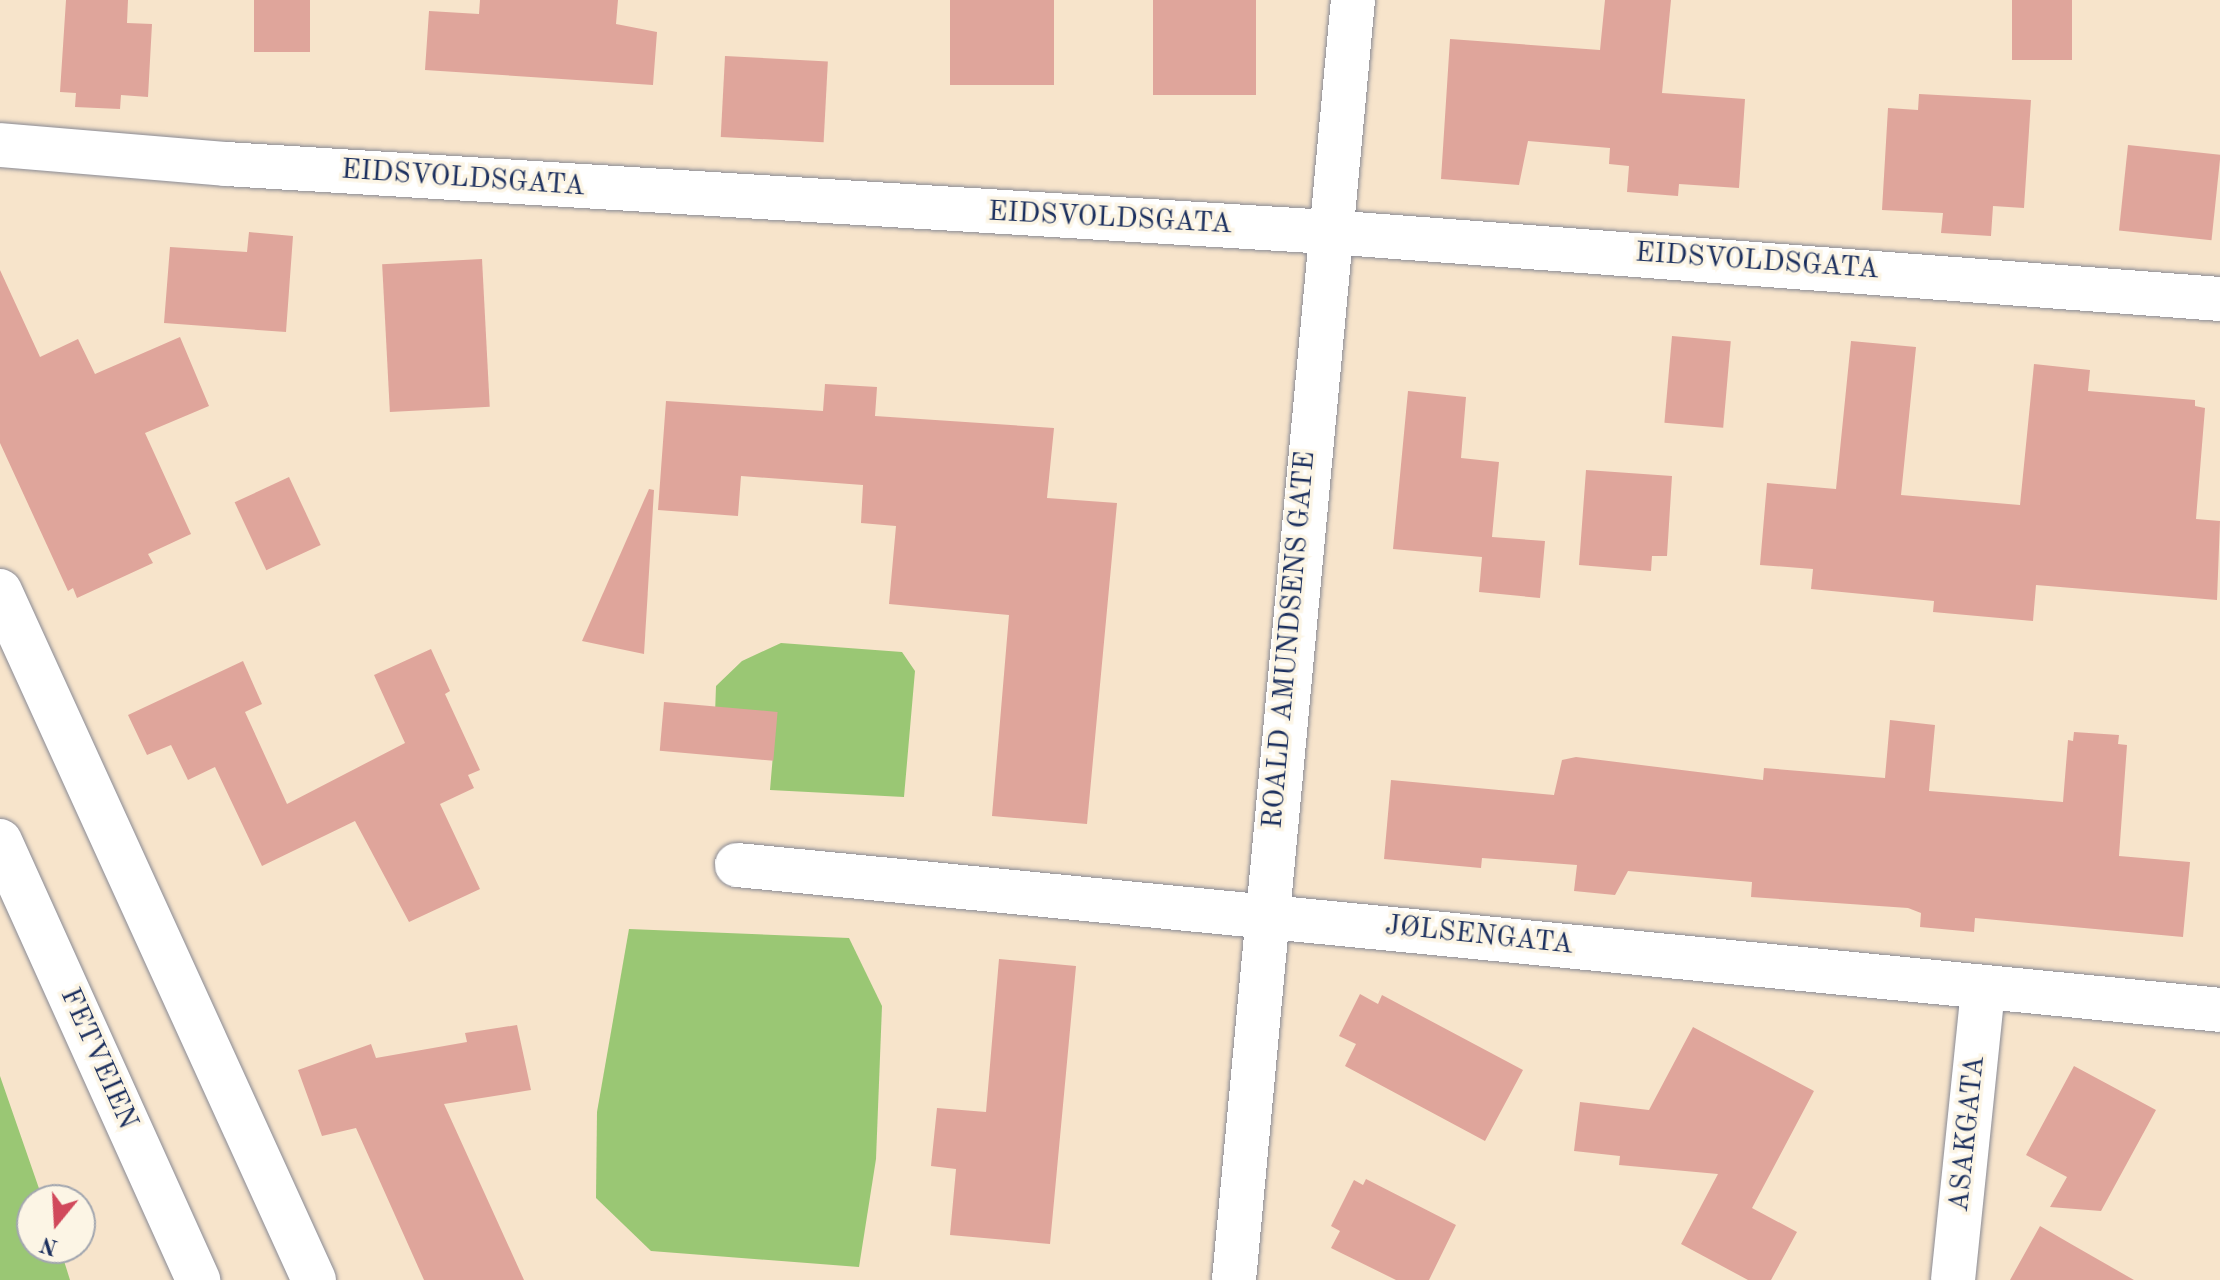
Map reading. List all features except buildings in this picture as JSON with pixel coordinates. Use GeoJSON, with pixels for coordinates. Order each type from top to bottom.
{"type":"FeatureCollection","features":[{"type":"Feature","properties":{"kind":"main road","name":"ROALD AMUNDSENS GATE"},"geometry":{"type":"LineString","coordinates":[[1234,1280],[1264,913],[1353,0]]}},
{"type":"Feature","properties":{"kind":"main road","name":"EIDSVOLDSGATA"},"geometry":{"type":"LineString","coordinates":[[0,145],[226,164],[1329,232],[2220,299]]}},
{"type":"Feature","properties":{"kind":"main road"},"geometry":{"type":"LineString","coordinates":[[0,591],[314,1280]]}},
{"type":"Feature","properties":{"kind":"main road","name":"FETVEIEN"},"geometry":{"type":"LineString","coordinates":[[0,841],[197,1279]]}},
{"type":"Feature","properties":{"kind":"main road","name":"JØLSENGATA"},"geometry":{"type":"LineString","coordinates":[[737,865],[1264,913],[2220,1010]]}},
{"type":"Feature","properties":{"kind":"main road","name":"ASAKGATA"},"geometry":{"type":"LineString","coordinates":[[1953,1280],[1983,988]]}},
{"type":"Feature","properties":{"kind":"green space"},"geometry":{"type":"Polygon","coordinates":[[[781,643],[902,652],[915,671],[904,797],[770,790],[776,719],[715,714],[716,686],[742,661],[781,643]]]}},
{"type":"Feature","properties":{"kind":"green space"},"geometry":{"type":"Polygon","coordinates":[[[629,929],[849,938],[882,1006],[876,1159],[859,1267],[651,1251],[596,1198],[597,1112],[629,929]]]}},
{"type":"Feature","properties":{"kind":"green space"},"geometry":{"type":"Polygon","coordinates":[[[0,1076],[37,1184],[16,1184],[16,1264],[65,1264],[70,1280],[0,1280],[0,1076]]]}}]}
